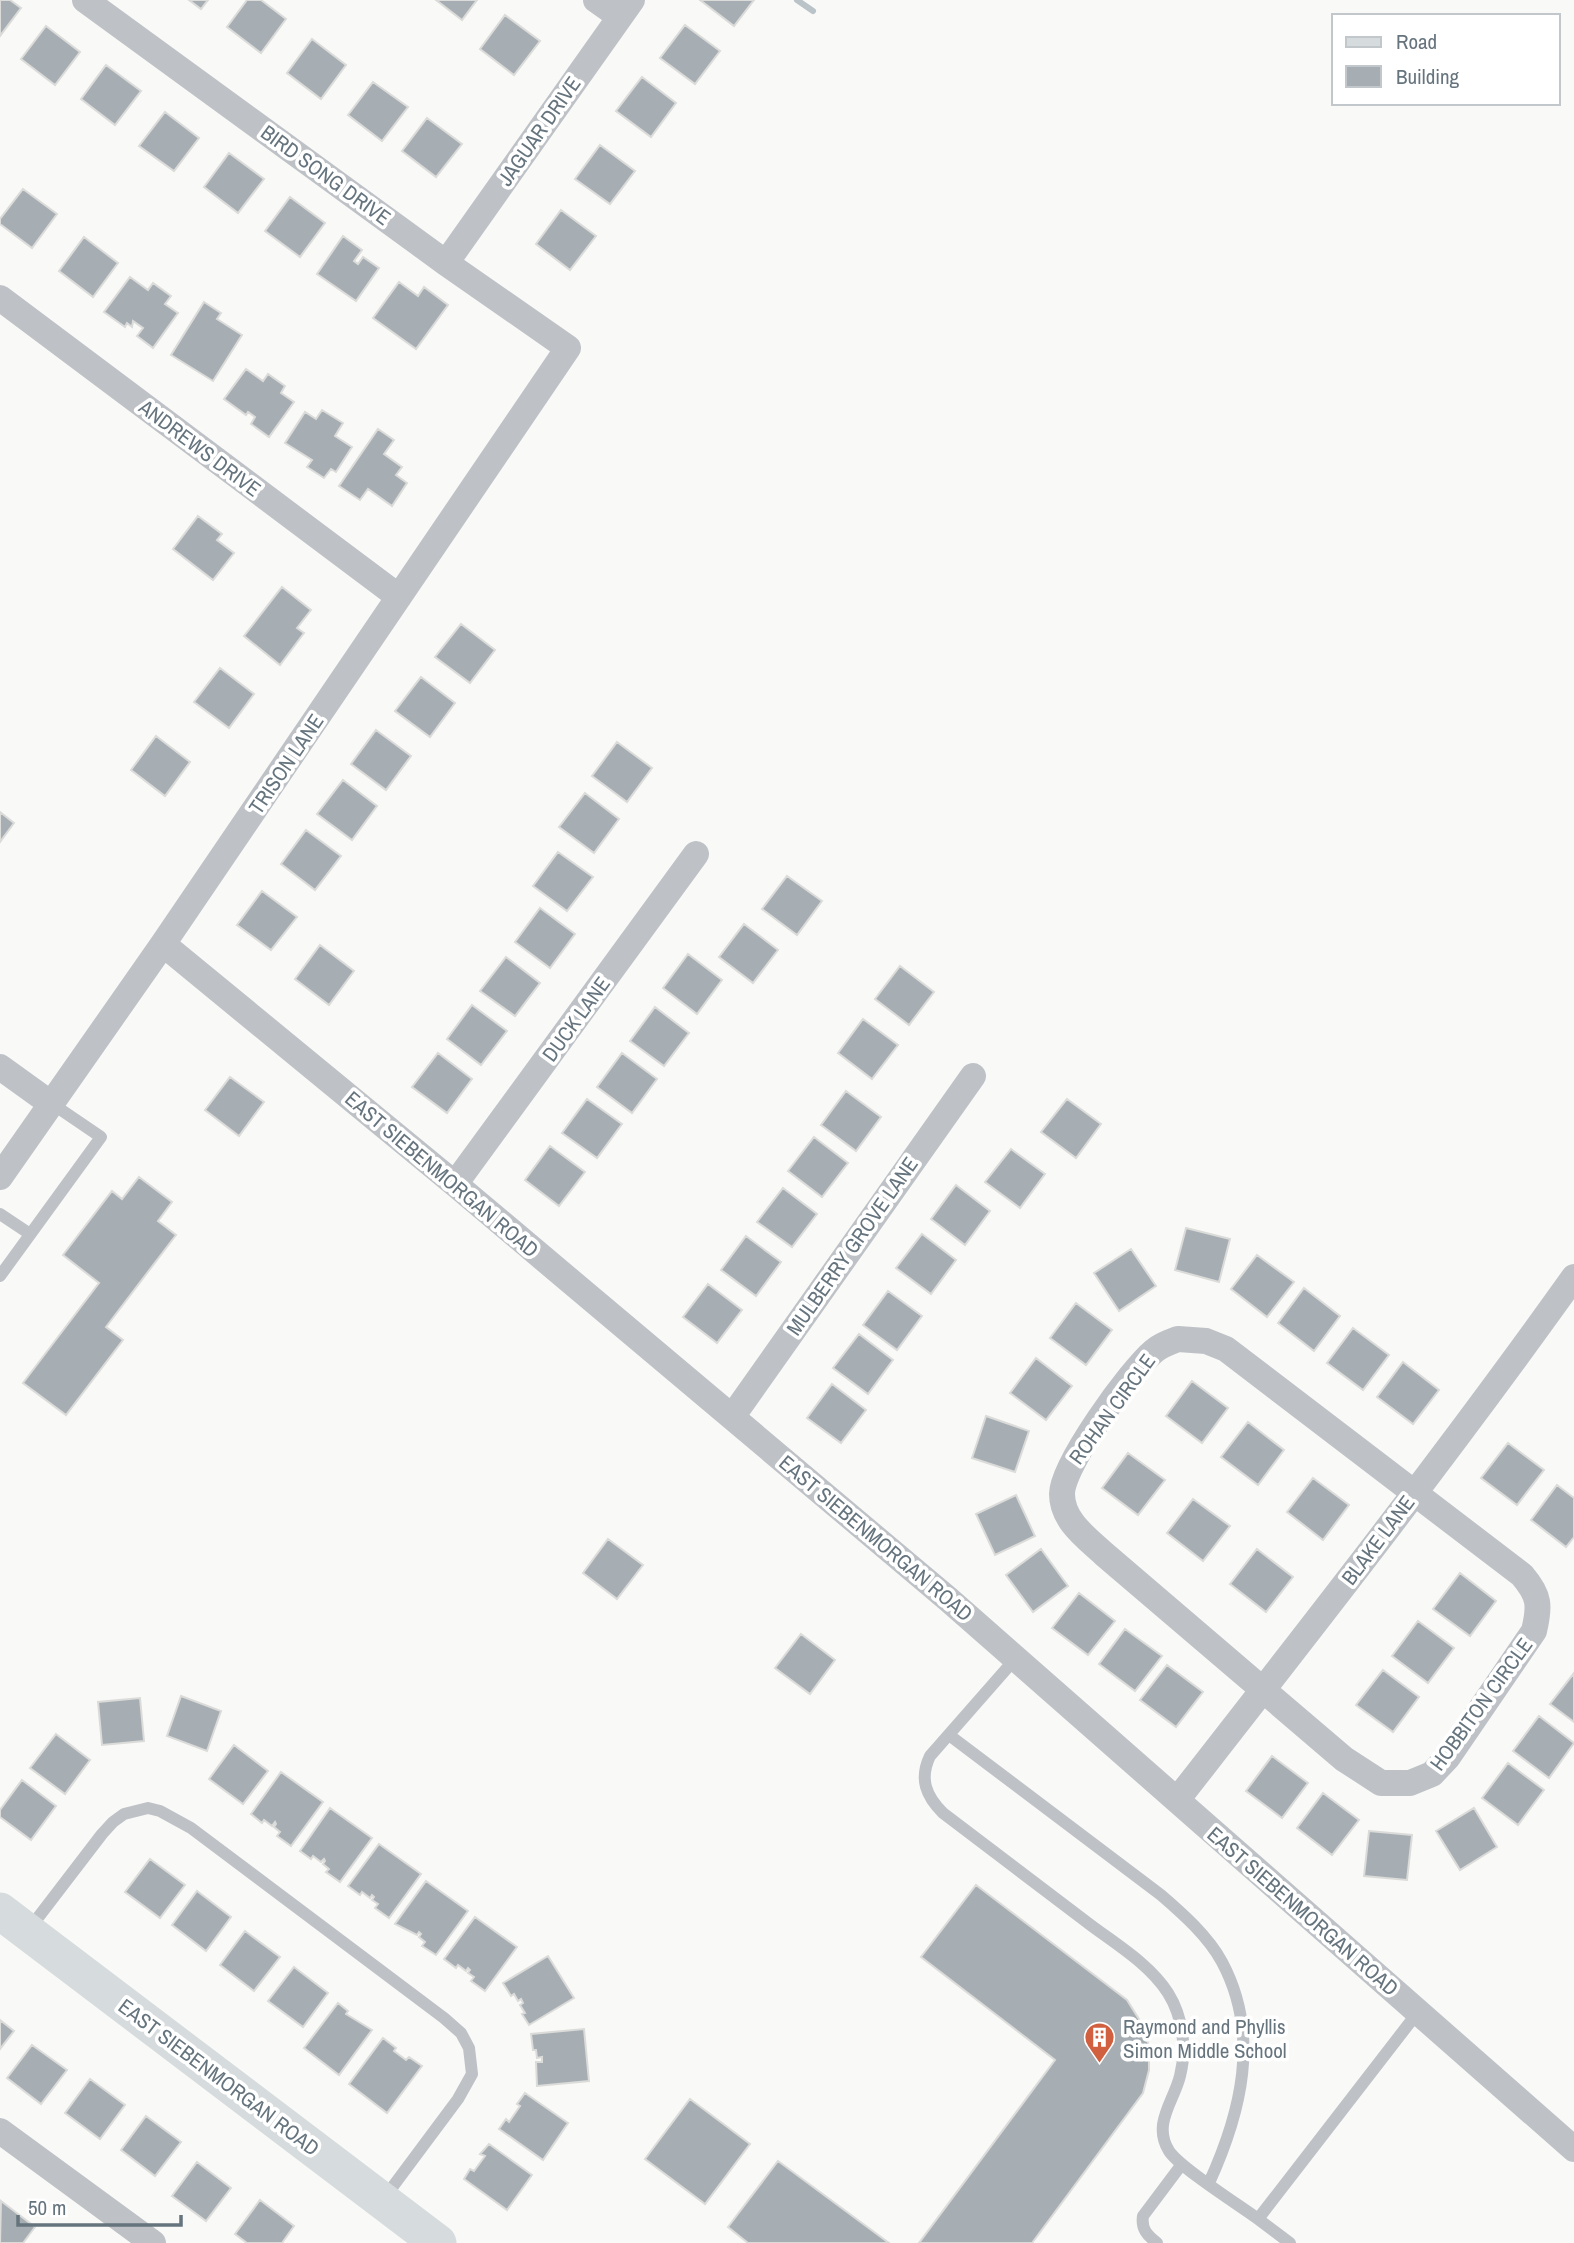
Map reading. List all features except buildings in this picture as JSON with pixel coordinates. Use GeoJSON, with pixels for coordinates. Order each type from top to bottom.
{"type":"FeatureCollection","features":[{"type":"Feature","properties":{"kind":"street","name":"BIRD SONG DRIVE"},"geometry":{"type":"LineString","coordinates":[[85,0],[446,263],[568,348]]}},
{"type":"Feature","properties":{"kind":"street"},"geometry":{"type":"LineString","coordinates":[[596,0],[626,8]]}},
{"type":"Feature","properties":{"kind":"street","name":"JAGUAR DRIVE"},"geometry":{"type":"LineString","coordinates":[[446,263],[626,8]]}},
{"type":"Feature","properties":{"kind":"street","name":"ANDREWS DRIVE"},"geometry":{"type":"LineString","coordinates":[[0,298],[399,597]]}},
{"type":"Feature","properties":{"kind":"street","name":"TRISON LANE"},"geometry":{"type":"LineString","coordinates":[[0,1177],[163,944],[568,348]]}},
{"type":"Feature","properties":{"kind":"street","name":"DUCK LANE"},"geometry":{"type":"LineString","coordinates":[[455,1184],[696,854]]}},
{"type":"Feature","properties":{"kind":"street","name":"EAST SIEBENMORGAN ROAD"},"geometry":{"type":"LineString","coordinates":[[163,944],[455,1184],[1016,1658],[1574,2149]]}},
{"type":"Feature","properties":{"kind":"street"},"geometry":{"type":"LineString","coordinates":[[0,1067],[50,1103]]}},
{"type":"Feature","properties":{"kind":"street","name":"MULBERRY GROVE LANE"},"geometry":{"type":"LineString","coordinates":[[732,1417],[973,1076]]}},
{"type":"Feature","properties":{"kind":"street","name":"BLAKE LANE"},"geometry":{"type":"LineString","coordinates":[[1177,1800],[1415,1492],[1574,1278]]}},
{"type":"Feature","properties":{"kind":"street","name":"ROHAN CIRCLE"},"geometry":{"type":"LineString","coordinates":[[1263,1690],[1104,1554],[1069,1520],[1062,1495],[1067,1472],[1080,1448],[1137,1368],[1156,1349],[1178,1339],[1206,1341],[1226,1349],[1415,1492]]}},
{"type":"Feature","properties":{"kind":"street","name":"HOBBITON CIRCLE"},"geometry":{"type":"LineString","coordinates":[[1263,1690],[1344,1759],[1381,1783],[1410,1783],[1432,1774],[1448,1757],[1534,1631],[1539,1611],[1535,1590],[1522,1575],[1415,1492]]}},
{"type":"Feature","properties":{"kind":"street","name":"EAST SIEBENMORGAN ROAD"},"geometry":{"type":"LineString","coordinates":[[14,1921],[438,2243]]}},
{"type":"Feature","properties":{"kind":"street"},"geometry":{"type":"LineString","coordinates":[[0,2131],[153,2243]]}},
{"type":"Feature","properties":{"kind":"lane"},"geometry":{"type":"LineString","coordinates":[[0,1276],[100,1137],[50,1103]]}},
{"type":"Feature","properties":{"kind":"lane"},"geometry":{"type":"LineString","coordinates":[[0,1214],[30,1234]]}},
{"type":"Feature","properties":{"kind":"lane"},"geometry":{"type":"LineString","coordinates":[[1016,1658],[930,1756],[925,1766],[924,1786],[935,1805],[1139,1962],[1168,1993],[1180,2021],[1183,2051],[1180,2078],[1164,2116],[1165,2141],[1170,2152],[1182,2164],[1290,2243]]}},
{"type":"Feature","properties":{"kind":"lane"},"geometry":{"type":"LineString","coordinates":[[949,1734],[1161,1895],[1199,1932],[1222,1961],[1242,2018],[1245,2057],[1234,2122],[1209,2183]]}},
{"type":"Feature","properties":{"kind":"lane"},"geometry":{"type":"LineString","coordinates":[[14,1921],[113,1822],[136,1810],[148,1808],[173,1816],[191,1828],[443,2018],[461,2033],[469,2048],[472,2074],[458,2099],[382,2200]]}},
{"type":"Feature","properties":{"kind":"lane"},"geometry":{"type":"LineString","coordinates":[[1258,2219],[1418,2012]]}},
{"type":"Feature","properties":{"kind":"lane"},"geometry":{"type":"LineString","coordinates":[[1157,2243],[1144,2231],[1143,2216],[1182,2164]]}},
{"type":"Feature","properties":{"kind":"waterway"},"geometry":{"type":"LineString","coordinates":[[797,0],[813,11]]}},
{"type":"Feature","properties":{"kind":"place","name":"Raymond and Phyllis Simon Middle School"},"geometry":{"type":"Point","coordinates":[1100,2065]}}]}
